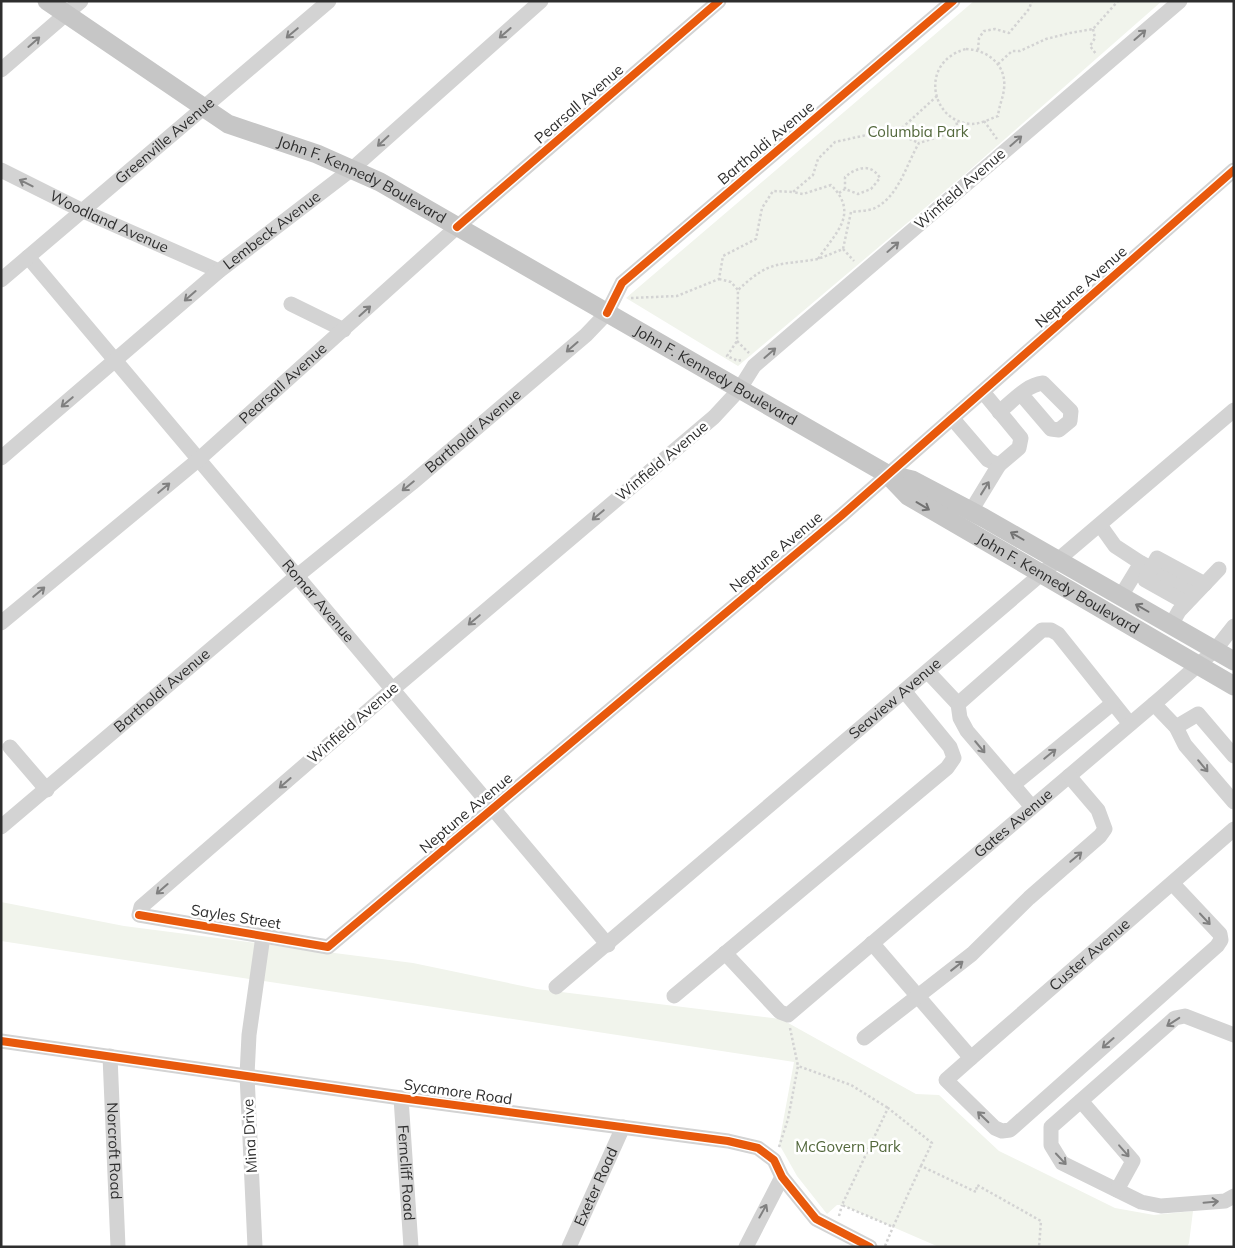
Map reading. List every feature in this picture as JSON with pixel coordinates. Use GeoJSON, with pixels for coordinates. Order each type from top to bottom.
{"type":"FeatureCollection","features":[{"type":"Feature","properties":{"kind":"main road","name":"John F. Kennedy Boulevard"},"geometry":{"type":"LineString","coordinates":[[47,1],[228,124],[352,169],[380,182],[887,474],[912,480],[971,511],[1234,661]]}},
{"type":"Feature","properties":{"kind":"main road","name":"John F. Kennedy Boulevard"},"geometry":{"type":"LineString","coordinates":[[887,474],[908,496],[1042,576],[1234,686]]}},
{"type":"Feature","properties":{"kind":"street"},"geometry":{"type":"LineString","coordinates":[[1,70],[81,1]]}},
{"type":"Feature","properties":{"kind":"street","name":"Greenville Avenue"},"geometry":{"type":"LineString","coordinates":[[1,280],[329,1]]}},
{"type":"Feature","properties":{"kind":"street","name":"Lembeck Avenue"},"geometry":{"type":"LineString","coordinates":[[1,458],[219,271],[352,169],[541,1]]}},
{"type":"Feature","properties":{"kind":"street","name":"Pearsall Avenue"},"geometry":{"type":"LineString","coordinates":[[1,623],[198,460],[457,227],[719,1]]}},
{"type":"Feature","properties":{"kind":"street","name":"Bartholdi Avenue"},"geometry":{"type":"LineString","coordinates":[[1,827],[47,790],[296,576],[434,464],[586,335],[608,313],[622,283],[953,1]]}},
{"type":"Feature","properties":{"kind":"street","name":"Winfield Avenue"},"geometry":{"type":"LineString","coordinates":[[139,915],[141,907],[393,689],[714,417],[739,390],[754,366],[1180,1]]}},
{"type":"Feature","properties":{"kind":"street","name":"Woodland Avenue"},"geometry":{"type":"LineString","coordinates":[[1,170],[83,211],[219,271]]}},
{"type":"Feature","properties":{"kind":"street","name":"Neptune Avenue"},"geometry":{"type":"LineString","coordinates":[[328,947],[841,516],[1234,170]]}},
{"type":"Feature","properties":{"kind":"street","name":"Romar Avenue"},"geometry":{"type":"LineString","coordinates":[[28,258],[608,945]]}},
{"type":"Feature","properties":{"kind":"street"},"geometry":{"type":"LineString","coordinates":[[291,304],[344,330]]}},
{"type":"Feature","properties":{"kind":"street"},"geometry":{"type":"LineString","coordinates":[[1000,412],[1021,394],[1033,384],[1043,383],[1071,411],[1070,422],[1059,430],[1051,429],[1021,394]]}},
{"type":"Feature","properties":{"kind":"street"},"geometry":{"type":"LineString","coordinates":[[971,511],[999,465],[1019,448],[1021,438],[983,392]]}},
{"type":"Feature","properties":{"kind":"street","name":"Seaview Avenue"},"geometry":{"type":"LineString","coordinates":[[556,987],[608,945],[1042,576],[1234,410]]}},
{"type":"Feature","properties":{"kind":"street"},"geometry":{"type":"LineString","coordinates":[[952,418],[988,460],[999,465]]}},
{"type":"Feature","properties":{"kind":"street"},"geometry":{"type":"LineString","coordinates":[[1100,525],[1115,546],[1146,566]]}},
{"type":"Feature","properties":{"kind":"street"},"geometry":{"type":"LineString","coordinates":[[1121,596],[1146,566],[1157,558],[1196,593]]}},
{"type":"Feature","properties":{"kind":"street"},"geometry":{"type":"LineString","coordinates":[[1146,566],[1145,580],[1196,593]]}},
{"type":"Feature","properties":{"kind":"street"},"geometry":{"type":"LineString","coordinates":[[1171,625],[1179,611],[1219,569]]}},
{"type":"Feature","properties":{"kind":"street","name":"Gates Avenue"},"geometry":{"type":"LineString","coordinates":[[788,1015],[1154,704],[1215,650],[1234,626]]}},
{"type":"Feature","properties":{"kind":"street"},"geometry":{"type":"LineString","coordinates":[[958,704],[1042,630],[1051,630],[1058,634],[1130,724]]}},
{"type":"Feature","properties":{"kind":"street"},"geometry":{"type":"LineString","coordinates":[[928,672],[958,704],[960,718],[967,731],[1032,807]]}},
{"type":"Feature","properties":{"kind":"street"},"geometry":{"type":"LineString","coordinates":[[674,996],[947,768],[954,758],[950,747],[904,692]]}},
{"type":"Feature","properties":{"kind":"street"},"geometry":{"type":"LineString","coordinates":[[1013,785],[1113,703]]}},
{"type":"Feature","properties":{"kind":"street"},"geometry":{"type":"LineString","coordinates":[[1154,704],[1176,727],[1186,745],[1234,802]]}},
{"type":"Feature","properties":{"kind":"street"},"geometry":{"type":"LineString","coordinates":[[1176,727],[1198,714],[1234,756]]}},
{"type":"Feature","properties":{"kind":"street"},"geometry":{"type":"LineString","coordinates":[[10,747],[47,790]]}},
{"type":"Feature","properties":{"kind":"street"},"geometry":{"type":"LineString","coordinates":[[864,1038],[972,954],[1041,887],[1100,836],[1104,829],[1098,810],[1069,776]]}},
{"type":"Feature","properties":{"kind":"street","name":"Custer Avenue"},"geometry":{"type":"LineString","coordinates":[[1172,883],[1220,934],[1218,946],[1010,1130],[1002,1131],[995,1128],[946,1080],[1172,883],[1234,830]]}},
{"type":"Feature","properties":{"kind":"street","name":"Sayles Street"},"geometry":{"type":"LineString","coordinates":[[139,915],[328,947]]}},
{"type":"Feature","properties":{"kind":"street","name":"Mina Drive"},"geometry":{"type":"LineString","coordinates":[[255,1247],[247,1075],[249,1035],[263,936]]}},
{"type":"Feature","properties":{"kind":"street"},"geometry":{"type":"LineString","coordinates":[[872,943],[971,1058]]}},
{"type":"Feature","properties":{"kind":"street"},"geometry":{"type":"LineString","coordinates":[[725,953],[780,1012],[788,1015]]}},
{"type":"Feature","properties":{"kind":"street"},"geometry":{"type":"LineString","coordinates":[[1234,1035],[1185,1016],[1175,1018],[1051,1127],[1050,1145],[1062,1163],[1141,1202],[1161,1206],[1224,1201],[1234,1196]]}},
{"type":"Feature","properties":{"kind":"street","name":"Sycamore Road"},"geometry":{"type":"LineString","coordinates":[[1,1041],[401,1098],[728,1141],[758,1148],[774,1160]]}},
{"type":"Feature","properties":{"kind":"street","name":"Norcroft Road"},"geometry":{"type":"LineString","coordinates":[[110,1056],[118,1247]]}},
{"type":"Feature","properties":{"kind":"street","name":"Ferncliff Road"},"geometry":{"type":"LineString","coordinates":[[401,1098],[411,1247]]}},
{"type":"Feature","properties":{"kind":"street"},"geometry":{"type":"LineString","coordinates":[[1080,1101],[1133,1161],[1117,1190]]}},
{"type":"Feature","properties":{"kind":"street","name":"Exeter Road"},"geometry":{"type":"LineString","coordinates":[[569,1247],[623,1127]]}},
{"type":"Feature","properties":{"kind":"street"},"geometry":{"type":"LineString","coordinates":[[774,1160],[782,1177],[816,1219],[870,1247]]}},
{"type":"Feature","properties":{"kind":"street"},"geometry":{"type":"LineString","coordinates":[[746,1247],[782,1177]]}},
{"type":"Feature","properties":{"kind":"path"},"geometry":{"type":"LineString","coordinates":[[978,50],[979,38],[984,31],[995,29],[1009,33],[1029,9],[1032,1]]}},
{"type":"Feature","properties":{"kind":"path"},"geometry":{"type":"LineString","coordinates":[[998,64],[1012,51],[1020,51],[1046,39],[1093,29],[1118,1]]}},
{"type":"Feature","properties":{"kind":"path"},"geometry":{"type":"LineString","coordinates":[[1093,29],[1095,38],[1090,46],[1096,54]]}},
{"type":"Feature","properties":{"kind":"path"},"geometry":{"type":"LineString","coordinates":[[966,49],[978,50],[996,60],[998,64],[1005,81],[998,116],[972,124],[956,120],[948,114],[937,96],[936,75],[947,57],[966,49]]}},
{"type":"Feature","properties":{"kind":"path"},"geometry":{"type":"LineString","coordinates":[[792,192],[813,175],[818,159],[834,142],[903,126],[937,96]]}},
{"type":"Feature","properties":{"kind":"path"},"geometry":{"type":"LineString","coordinates":[[903,126],[905,137],[919,143],[948,134],[957,125],[956,120]]}},
{"type":"Feature","properties":{"kind":"path"},"geometry":{"type":"LineString","coordinates":[[984,121],[997,138]]}},
{"type":"Feature","properties":{"kind":"path"},"geometry":{"type":"LineString","coordinates":[[843,249],[851,212],[874,209],[895,192],[919,143]]}},
{"type":"Feature","properties":{"kind":"path"},"geometry":{"type":"LineString","coordinates":[[864,167],[876,171],[880,178],[871,189],[858,194],[845,189],[845,177],[864,167]]}},
{"type":"Feature","properties":{"kind":"path"},"geometry":{"type":"LineString","coordinates":[[719,279],[723,256],[756,239],[762,208],[773,191],[803,194],[831,185],[839,193],[846,208],[839,232],[828,243],[818,259]]}},
{"type":"Feature","properties":{"kind":"path"},"geometry":{"type":"LineString","coordinates":[[839,193],[845,189]]}},
{"type":"Feature","properties":{"kind":"path"},"geometry":{"type":"LineString","coordinates":[[738,290],[764,268],[774,264],[818,259],[843,249]]}},
{"type":"Feature","properties":{"kind":"path"},"geometry":{"type":"LineString","coordinates":[[843,249],[855,262]]}},
{"type":"Feature","properties":{"kind":"path"},"geometry":{"type":"LineString","coordinates":[[631,298],[676,296],[719,279],[731,282],[738,290],[737,341],[727,356],[738,362],[749,354],[737,341]]}},
{"type":"Feature","properties":{"kind":"path"},"geometry":{"type":"LineString","coordinates":[[774,1160],[788,1119],[798,1066],[788,1015]]}},
{"type":"Feature","properties":{"kind":"path"},"geometry":{"type":"LineString","coordinates":[[798,1066],[851,1085],[888,1108],[932,1142],[884,1247]]}},
{"type":"Feature","properties":{"kind":"path"},"geometry":{"type":"LineString","coordinates":[[888,1108],[842,1205],[893,1227]]}},
{"type":"Feature","properties":{"kind":"path"},"geometry":{"type":"LineString","coordinates":[[921,1166],[976,1192],[977,1185],[1041,1221],[1039,1247]]}},
{"type":"Feature","properties":{"kind":"green space","name":"Columbia Park"},"geometry":{"type":"Polygon","coordinates":[[[974,1],[1162,1],[964,175],[738,366],[626,298],[974,1]]]}},
{"type":"Feature","properties":{"kind":"green space","name":"McGovern Park"},"geometry":{"type":"Polygon","coordinates":[[[1,902],[124,926],[413,963],[537,989],[781,1019],[916,1094],[939,1095],[999,1151],[1115,1208],[1154,1215],[1193,1211],[1189,1243],[1187,1247],[939,1247],[842,1205],[837,1205],[827,1214],[797,1176],[779,1144],[794,1062],[1,941],[1,902]]]}},
{"type":"Feature","properties":{"kind":"cycle path"},"geometry":{"type":"LineString","coordinates":[[457,227],[719,1]]}},
{"type":"Feature","properties":{"kind":"cycle path"},"geometry":{"type":"LineString","coordinates":[[607,313],[622,283],[953,1]]}},
{"type":"Feature","properties":{"kind":"cycle path"},"geometry":{"type":"LineString","coordinates":[[139,915],[328,947],[841,516],[1234,170]]}},
{"type":"Feature","properties":{"kind":"cycle path"},"geometry":{"type":"LineString","coordinates":[[1,1041],[401,1098],[728,1141],[758,1148],[774,1160],[782,1177],[816,1219],[870,1247]]}}]}
